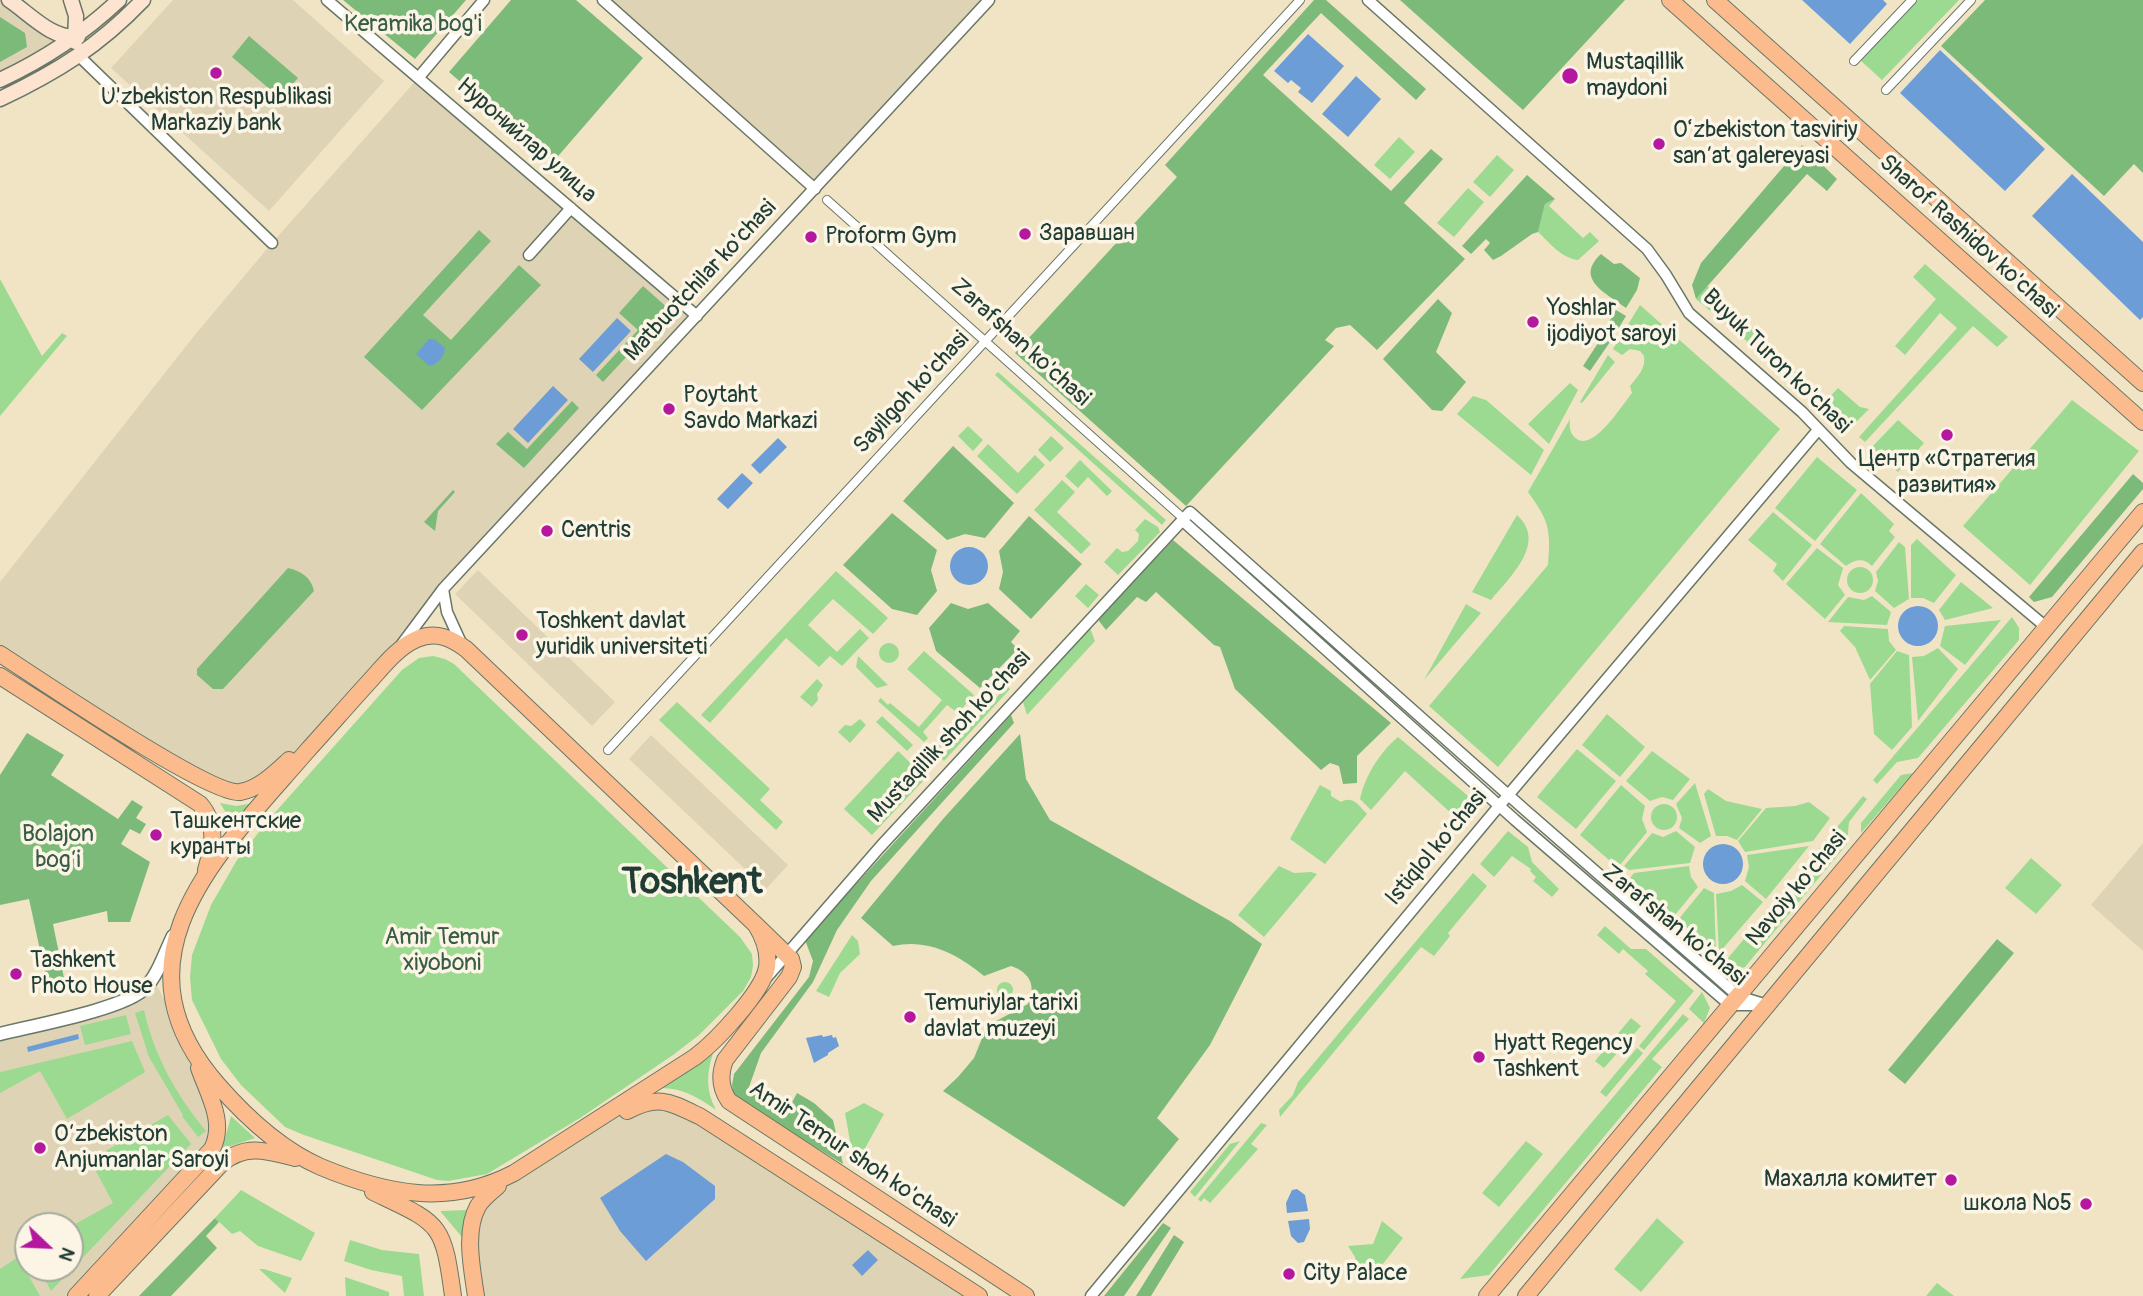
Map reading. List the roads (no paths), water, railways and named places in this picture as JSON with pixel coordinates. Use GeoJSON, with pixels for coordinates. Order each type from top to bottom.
{"type":"FeatureCollection","features":[{"type":"Feature","properties":{"kind":"main road"},"geometry":{"type":"LineString","coordinates":[[10,1],[22,4],[30,0]]}},
{"type":"Feature","properties":{"kind":"main road"},"geometry":{"type":"LineString","coordinates":[[58,70],[76,37],[76,16],[71,0]]}},
{"type":"Feature","properties":{"kind":"main road"},"geometry":{"type":"LineString","coordinates":[[0,80],[49,56],[119,0]]}},
{"type":"Feature","properties":{"kind":"main road"},"geometry":{"type":"LineString","coordinates":[[0,99],[58,70],[79,56],[143,0]]}},
{"type":"Feature","properties":{"kind":"main road","name":"Sharof Rashidov ko'chasi"},"geometry":{"type":"LineString","coordinates":[[1670,0],[2143,422]]}},
{"type":"Feature","properties":{"kind":"main road","name":"Sharof Rashidov ko'chasi"},"geometry":{"type":"LineString","coordinates":[[1716,0],[2143,383]]}},
{"type":"Feature","properties":{"kind":"main road"},"geometry":{"type":"LineString","coordinates":[[10,1],[63,37],[107,34]]}},
{"type":"Feature","properties":{"kind":"main road"},"geometry":{"type":"LineString","coordinates":[[47,27],[53,41],[49,56]]}},
{"type":"Feature","properties":{"kind":"main road"},"geometry":{"type":"LineString","coordinates":[[1797,115],[1818,92]]}},
{"type":"Feature","properties":{"kind":"main road","name":"Navoiy ko'chasi"},"geometry":{"type":"LineString","coordinates":[[1487,1296],[2143,512]]}},
{"type":"Feature","properties":{"kind":"main road"},"geometry":{"type":"LineString","coordinates":[[1526,1296],[2143,552]]}},
{"type":"Feature","properties":{"kind":"main road"},"geometry":{"type":"LineString","coordinates":[[453,1296],[446,1250],[440,1234],[430,1222],[417,1213],[319,1166],[280,1142],[243,1110],[208,1073],[192,1050],[178,1024],[171,995],[170,964],[174,943],[186,911],[203,879],[249,819],[399,649],[416,639],[432,635],[443,636],[463,647],[786,954]]}},
{"type":"Feature","properties":{"kind":"main road"},"geometry":{"type":"LineString","coordinates":[[0,654],[188,773],[228,791],[244,791],[265,780],[331,724]]}},
{"type":"Feature","properties":{"kind":"main road"},"geometry":{"type":"LineString","coordinates":[[0,676],[200,804],[208,815],[213,832],[203,879]]}},
{"type":"Feature","properties":{"kind":"main road"},"geometry":{"type":"LineString","coordinates":[[475,1296],[471,1255],[475,1213],[483,1199],[514,1173],[703,1051],[723,1032],[765,975],[768,962],[766,945],[756,925]]}},
{"type":"Feature","properties":{"kind":"main road","name":"Amir Temur shoh ko'chasi"},"geometry":{"type":"LineString","coordinates":[[786,954],[793,967],[789,977],[723,1063],[721,1083],[727,1099],[920,1229],[1026,1296]]}},
{"type":"Feature","properties":{"kind":"main road"},"geometry":{"type":"LineString","coordinates":[[76,1296],[209,1152],[216,1141],[218,1120],[192,1050]]}},
{"type":"Feature","properties":{"kind":"main road","name":"Amir Temur shoh ko'chasi"},"geometry":{"type":"LineString","coordinates":[[547,1152],[641,1103],[658,1101],[673,1105],[719,1128],[979,1296]]}},
{"type":"Feature","properties":{"kind":"main road"},"geometry":{"type":"LineString","coordinates":[[97,1296],[221,1164],[232,1156],[251,1149],[261,1149],[396,1190],[440,1194],[473,1190],[514,1173]]}},
{"type":"Feature","properties":{"kind":"street","name":"Нуронийлар улица"},"geometry":{"type":"LineString","coordinates":[[327,0],[697,316]]}},
{"type":"Feature","properties":{"kind":"street"},"geometry":{"type":"LineString","coordinates":[[419,77],[484,0]]}},
{"type":"Feature","properties":{"kind":"street"},"geometry":{"type":"LineString","coordinates":[[603,0],[815,189]]}},
{"type":"Feature","properties":{"kind":"street","name":"Matbuotchilar ko'chasi"},"geometry":{"type":"LineString","coordinates":[[399,649],[443,589],[478,550],[989,0]]}},
{"type":"Feature","properties":{"kind":"street","name":"Sayilgoh ko'chasi"},"geometry":{"type":"LineString","coordinates":[[608,750],[1300,0]]}},
{"type":"Feature","properties":{"kind":"street","name":"Buyuk Turon ko'chasi"},"geometry":{"type":"LineString","coordinates":[[1368,0],[1647,249],[1689,313],[1802,412],[1851,463],[2046,627]]}},
{"type":"Feature","properties":{"kind":"street"},"geometry":{"type":"LineString","coordinates":[[1854,61],[1912,0]]}},
{"type":"Feature","properties":{"kind":"street"},"geometry":{"type":"LineString","coordinates":[[1886,90],[1971,0]]}},
{"type":"Feature","properties":{"kind":"street"},"geometry":{"type":"LineString","coordinates":[[79,56],[272,243]]}},
{"type":"Feature","properties":{"kind":"street","name":"Zarafshan ko'chasi"},"geometry":{"type":"LineString","coordinates":[[827,200],[1186,517],[1508,795],[1734,1001]]}},
{"type":"Feature","properties":{"kind":"street"},"geometry":{"type":"LineString","coordinates":[[529,255],[571,208]]}},
{"type":"Feature","properties":{"kind":"street","name":"Istiqlol ko‘chasi"},"geometry":{"type":"LineString","coordinates":[[1091,1296],[1508,795],[1818,430]]}},
{"type":"Feature","properties":{"kind":"street","name":"Zarafshan ko'chasi"},"geometry":{"type":"LineString","coordinates":[[1186,517],[1499,806],[1734,1001],[1767,1005]]}},
{"type":"Feature","properties":{"kind":"street","name":"Mustaqillik shoh ko'chasi"},"geometry":{"type":"LineString","coordinates":[[756,990],[1013,701],[1186,517]]}},
{"type":"Feature","properties":{"kind":"street"},"geometry":{"type":"LineString","coordinates":[[443,589],[447,612],[463,647]]}},
{"type":"Feature","properties":{"kind":"street"},"geometry":{"type":"LineString","coordinates":[[0,1034],[114,1005],[138,995],[150,981],[186,911]]}},
{"type":"Feature","properties":{"kind":"water"},"geometry":{"type":"Polygon","coordinates":[[[1802,0],[1883,0],[1887,4],[1850,44],[1802,0]]]}},
{"type":"Feature","properties":{"kind":"water"},"geometry":{"type":"Polygon","coordinates":[[[1308,34],[1344,66],[1312,103],[1298,92],[1301,88],[1291,80],[1288,83],[1274,71],[1308,34]]]}},
{"type":"Feature","properties":{"kind":"water"},"geometry":{"type":"Polygon","coordinates":[[[1940,50],[2045,149],[2005,191],[1900,93],[1940,50]]]}},
{"type":"Feature","properties":{"kind":"water"},"geometry":{"type":"Polygon","coordinates":[[[1356,76],[1381,99],[1348,137],[1322,114],[1356,76]]]}},
{"type":"Feature","properties":{"kind":"water"},"geometry":{"type":"Polygon","coordinates":[[[2072,174],[2143,242],[2143,317],[2140,320],[2032,216],[2072,174]]]}},
{"type":"Feature","properties":{"kind":"water"},"geometry":{"type":"Polygon","coordinates":[[[617,318],[631,331],[593,372],[579,359],[617,318]]]}},
{"type":"Feature","properties":{"kind":"water"},"geometry":{"type":"Polygon","coordinates":[[[429,339],[434,339],[445,348],[440,360],[429,366],[416,354],[429,339]]]}},
{"type":"Feature","properties":{"kind":"water"},"geometry":{"type":"Polygon","coordinates":[[[553,386],[568,400],[528,443],[513,429],[553,386]]]}},
{"type":"Feature","properties":{"kind":"water"},"geometry":{"type":"Polygon","coordinates":[[[778,438],[787,447],[760,474],[751,465],[778,438]]]}},
{"type":"Feature","properties":{"kind":"water"},"geometry":{"type":"Polygon","coordinates":[[[742,473],[753,483],[728,509],[717,499],[742,473]]]}},
{"type":"Feature","properties":{"kind":"water"},"geometry":{"type":"Polygon","coordinates":[[[969,547],[982,553],[988,566],[982,579],[969,585],[956,579],[950,566],[956,553],[969,547]]]}},
{"type":"Feature","properties":{"kind":"water"},"geometry":{"type":"Polygon","coordinates":[[[1918,606],[1932,612],[1938,626],[1932,640],[1918,646],[1904,640],[1898,626],[1904,612],[1918,606]]]}},
{"type":"Feature","properties":{"kind":"water"},"geometry":{"type":"Polygon","coordinates":[[[1723,844],[1737,850],[1743,864],[1737,878],[1723,884],[1709,878],[1703,864],[1709,850],[1723,844]]]}},
{"type":"Feature","properties":{"kind":"water"},"geometry":{"type":"Polygon","coordinates":[[[78,1034],[79,1039],[28,1052],[27,1047],[78,1034]]]}},
{"type":"Feature","properties":{"kind":"water"},"geometry":{"type":"Polygon","coordinates":[[[822,1035],[836,1037],[839,1046],[814,1063],[806,1038],[822,1035]]]}},
{"type":"Feature","properties":{"kind":"water"},"geometry":{"type":"Polygon","coordinates":[[[666,1154],[683,1162],[715,1186],[715,1199],[646,1261],[620,1231],[600,1198],[666,1154]]]}},
{"type":"Feature","properties":{"kind":"water"},"geometry":{"type":"Polygon","coordinates":[[[1297,1189],[1305,1195],[1308,1211],[1287,1213],[1286,1203],[1292,1190],[1297,1189]]]}},
{"type":"Feature","properties":{"kind":"water"},"geometry":{"type":"Polygon","coordinates":[[[1309,1219],[1310,1229],[1304,1242],[1298,1243],[1291,1236],[1288,1221],[1309,1219]]]}},
{"type":"Feature","properties":{"kind":"water"},"geometry":{"type":"Polygon","coordinates":[[[868,1250],[878,1260],[862,1276],[852,1265],[868,1250]]]}},
{"type":"Feature","properties":{"kind":"place","name":"U'zbekiston Respublikasi Markaziy bank"},"geometry":{"type":"Point","coordinates":[216,73]}},
{"type":"Feature","properties":{"kind":"place","name":"Mustaqillik maydoni"},"geometry":{"type":"Point","coordinates":[1570,76]}},
{"type":"Feature","properties":{"kind":"place","name":"Oʻzbekiston tasviriy sanʼat galereyasi"},"geometry":{"type":"Point","coordinates":[1659,144]}},
{"type":"Feature","properties":{"kind":"place","name":"Заравшан"},"geometry":{"type":"Point","coordinates":[1025,234]}},
{"type":"Feature","properties":{"kind":"place","name":"Proform Gym"},"geometry":{"type":"Point","coordinates":[811,237]}},
{"type":"Feature","properties":{"kind":"place","name":"Yoshlar ijodiyot saroyi"},"geometry":{"type":"Point","coordinates":[1533,322]}},
{"type":"Feature","properties":{"kind":"place","name":"Poytaht Savdo Markazi"},"geometry":{"type":"Point","coordinates":[669,409]}},
{"type":"Feature","properties":{"kind":"place","name":"Центр «Стратегия развития»"},"geometry":{"type":"Point","coordinates":[1947,435]}},
{"type":"Feature","properties":{"kind":"place","name":"Centris"},"geometry":{"type":"Point","coordinates":[547,531]}},
{"type":"Feature","properties":{"kind":"place","name":"Toshkent davlat yuridik universiteti"},"geometry":{"type":"Point","coordinates":[522,635]}},
{"type":"Feature","properties":{"kind":"place","name":"Ташкентские куранты"},"geometry":{"type":"Point","coordinates":[156,835]}},
{"type":"Feature","properties":{"kind":"place","name":"Tashkent Photo House"},"geometry":{"type":"Point","coordinates":[16,974]}},
{"type":"Feature","properties":{"kind":"place","name":"Temuriylar tarixi davlat muzeyi"},"geometry":{"type":"Point","coordinates":[910,1017]}},
{"type":"Feature","properties":{"kind":"place","name":"Hyatt Regency Tashkent"},"geometry":{"type":"Point","coordinates":[1479,1057]}},
{"type":"Feature","properties":{"kind":"place","name":"O‘zbekiston Anjumanlar Saroyi"},"geometry":{"type":"Point","coordinates":[40,1148]}},
{"type":"Feature","properties":{"kind":"place","name":"Махалла комитет"},"geometry":{"type":"Point","coordinates":[1951,1180]}},
{"type":"Feature","properties":{"kind":"place","name":"школа №5"},"geometry":{"type":"Point","coordinates":[2086,1204]}},
{"type":"Feature","properties":{"kind":"place","name":"City Palace"},"geometry":{"type":"Point","coordinates":[1289,1274]}},
{"type":"Feature","properties":{"kind":"district","name":"Toshkent"},"geometry":{"type":"Point","coordinates":[692,884]}},
{"type":"Feature","properties":{"kind":"park label","name":"Keramika bog'i"},"geometry":{"type":"Point","coordinates":[413,25]}},
{"type":"Feature","properties":{"kind":"park label","name":"Bolajon bog‘i"},"geometry":{"type":"Point","coordinates":[58,848]}},
{"type":"Feature","properties":{"kind":"park label","name":"Amir Temur xiyoboni"},"geometry":{"type":"Point","coordinates":[442,951]}}]}
